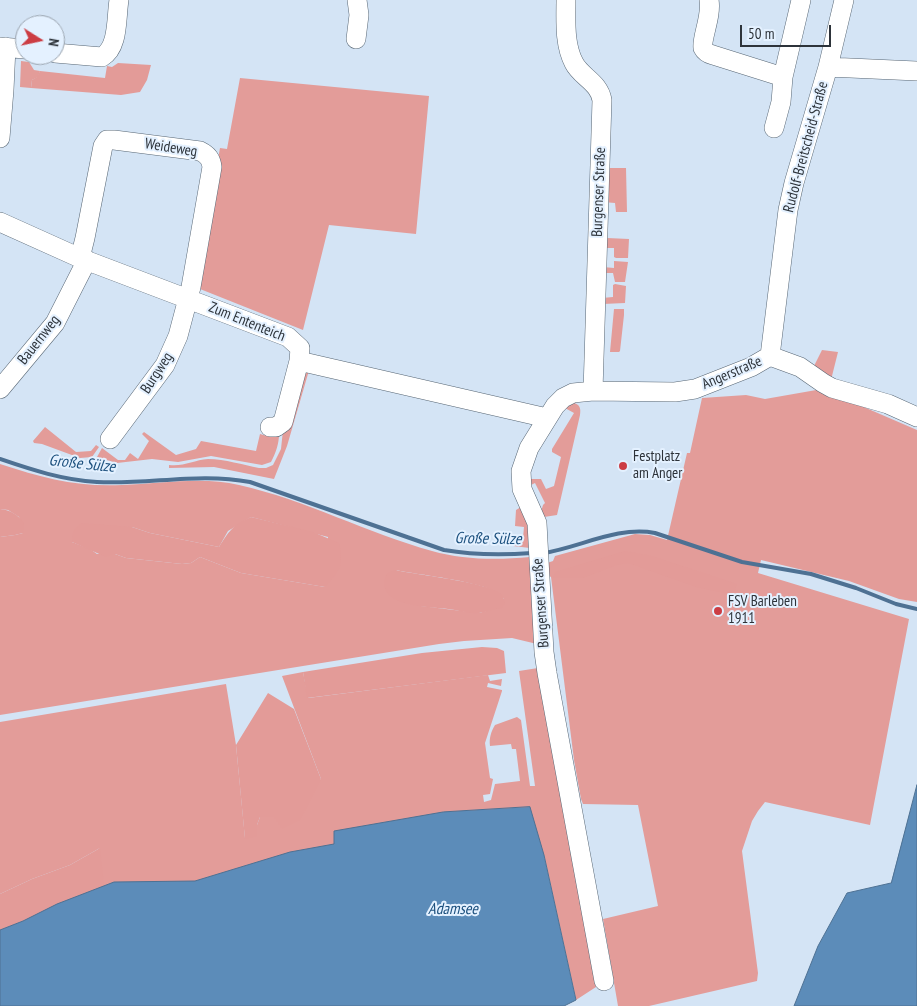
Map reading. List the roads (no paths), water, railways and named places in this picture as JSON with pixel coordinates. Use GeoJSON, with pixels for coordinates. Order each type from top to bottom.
{"type":"FeatureCollection","features":[{"type":"Feature","properties":{"kind":"street"},"geometry":{"type":"LineString","coordinates":[[65,54],[102,57],[108,53],[112,46],[119,0]]}},
{"type":"Feature","properties":{"kind":"street"},"geometry":{"type":"LineString","coordinates":[[356,39],[359,16],[357,0]]}},
{"type":"Feature","properties":{"kind":"street","name":"Burgenser Straße"},"geometry":{"type":"LineString","coordinates":[[566,0],[567,35],[571,57],[574,64],[597,87],[602,100],[593,391],[572,393],[563,398],[547,418],[529,448],[521,471],[522,489],[536,519],[547,673],[604,981]]}},
{"type":"Feature","properties":{"kind":"street"},"geometry":{"type":"LineString","coordinates":[[709,0],[710,13],[704,42],[706,51],[713,55],[783,77]]}},
{"type":"Feature","properties":{"kind":"street"},"geometry":{"type":"LineString","coordinates":[[774,128],[781,102],[783,77],[801,0]]}},
{"type":"Feature","properties":{"kind":"street","name":"Rudolf-Breitscheid-Straße"},"geometry":{"type":"LineString","coordinates":[[770,356],[788,210],[828,67],[844,0]]}},
{"type":"Feature","properties":{"kind":"street"},"geometry":{"type":"LineString","coordinates":[[0,138],[3,47]]}},
{"type":"Feature","properties":{"kind":"street"},"geometry":{"type":"LineString","coordinates":[[828,67],[917,71]]}},
{"type":"Feature","properties":{"kind":"street","name":"Weideweg"},"geometry":{"type":"LineString","coordinates":[[83,259],[103,146],[108,140],[200,151],[211,160],[212,167],[188,299]]}},
{"type":"Feature","properties":{"kind":"street","name":"Zum Ententeich"},"geometry":{"type":"LineString","coordinates":[[0,222],[83,259],[288,338],[300,348],[298,360]]}},
{"type":"Feature","properties":{"kind":"street","name":"Bauernweg"},"geometry":{"type":"LineString","coordinates":[[0,389],[55,323],[83,259]]}},
{"type":"Feature","properties":{"kind":"street","name":"Burgweg"},"geometry":{"type":"LineString","coordinates":[[110,439],[165,365],[178,336],[188,299]]}},
{"type":"Feature","properties":{"kind":"street","name":"Angerstraße"},"geometry":{"type":"LineString","coordinates":[[593,391],[662,393],[686,391],[751,366],[770,356],[800,367],[832,388],[888,404],[917,418]]}},
{"type":"Feature","properties":{"kind":"street"},"geometry":{"type":"LineString","coordinates":[[270,427],[276,427],[283,422],[298,360],[547,418]]}},
{"type":"Feature","properties":{"kind":"water"},"geometry":{"type":"Polygon","coordinates":[[[917,785],[917,1006],[794,1006],[818,946],[847,893],[891,883],[917,785]]]}},
{"type":"Feature","properties":{"kind":"water","name":"Adamsee"},"geometry":{"type":"Polygon","coordinates":[[[530,807],[544,855],[576,1000],[564,1006],[0,1006],[0,930],[57,904],[114,882],[195,881],[290,852],[334,844],[334,831],[443,812],[530,807]]]}},
{"type":"Feature","properties":{"kind":"waterway","name":"Große Sülze"},"geometry":{"type":"LineString","coordinates":[[0,459],[48,474],[84,481],[135,482],[212,478],[250,482],[444,550],[488,554],[532,553]]}},
{"type":"Feature","properties":{"kind":"waterway","name":"Große Sülze"},"geometry":{"type":"LineString","coordinates":[[544,553],[627,532],[655,533],[742,562],[811,574],[856,588],[896,604],[917,609]]}},
{"type":"Feature","properties":{"kind":"place","name":"Festplatz am Anger"},"geometry":{"type":"Point","coordinates":[623,466]}},
{"type":"Feature","properties":{"kind":"place","name":"FSV Barleben 1911"},"geometry":{"type":"Point","coordinates":[718,611]}}]}
